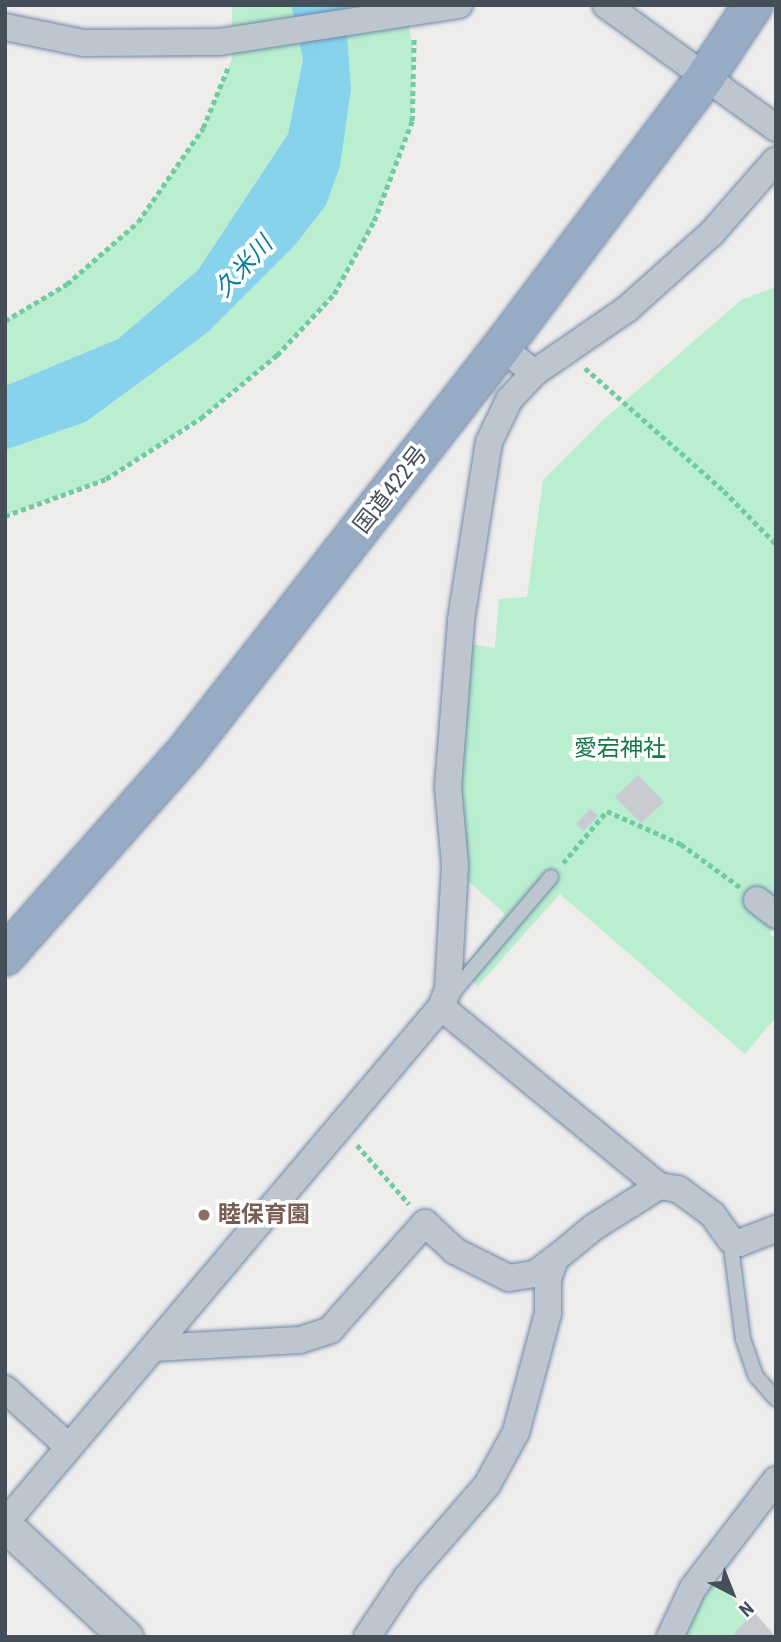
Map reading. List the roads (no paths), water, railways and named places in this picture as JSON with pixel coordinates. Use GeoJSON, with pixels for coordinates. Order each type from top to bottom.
{"type":"FeatureCollection","features":[{"type":"Feature","properties":{"kind":"highway","name":"国道422号"},"geometry":{"type":"LineString","coordinates":[[5,956],[188,749],[502,347],[706,76],[753,5]]}},
{"type":"Feature","properties":{"kind":"street"},"geometry":{"type":"LineString","coordinates":[[5,27],[83,43],[243,39],[406,17],[459,5]]}},
{"type":"Feature","properties":{"kind":"street"},"geometry":{"type":"LineString","coordinates":[[606,5],[776,128]]}},
{"type":"Feature","properties":{"kind":"street"},"geometry":{"type":"LineString","coordinates":[[126,1637],[5,1524],[441,1007],[449,990],[455,865],[448,787],[461,620],[489,442],[509,400],[534,373],[627,309],[712,234],[776,160]]}},
{"type":"Feature","properties":{"kind":"street"},"geometry":{"type":"LineString","coordinates":[[502,347],[534,373]]}},
{"type":"Feature","properties":{"kind":"street"},"geometry":{"type":"LineString","coordinates":[[441,1007],[659,1186],[678,1189],[712,1214],[730,1238],[739,1243],[776,1229]]}},
{"type":"Feature","properties":{"kind":"street"},"geometry":{"type":"LineString","coordinates":[[153,1348],[300,1340],[330,1329],[425,1223],[455,1251],[509,1278],[535,1274],[594,1227],[659,1186]]}},
{"type":"Feature","properties":{"kind":"street"},"geometry":{"type":"LineString","coordinates":[[367,1637],[407,1577],[487,1485],[516,1432],[548,1313],[548,1279],[555,1259]]}},
{"type":"Feature","properties":{"kind":"street"},"geometry":{"type":"LineString","coordinates":[[5,1389],[69,1447]]}},
{"type":"Feature","properties":{"kind":"street"},"geometry":{"type":"LineString","coordinates":[[670,1637],[693,1588],[776,1480]]}},
{"type":"Feature","properties":{"kind":"lane"},"geometry":{"type":"LineString","coordinates":[[441,1007],[551,877]]}},
{"type":"Feature","properties":{"kind":"lane"},"geometry":{"type":"LineString","coordinates":[[730,1238],[743,1339],[756,1376],[776,1399]]}},
{"type":"Feature","properties":{"kind":"water","name":"久米川"},"geometry":{"type":"Polygon","coordinates":[[[291,5],[345,5],[351,89],[340,166],[326,205],[296,244],[207,333],[86,422],[5,450],[5,386],[118,339],[198,270],[288,134],[303,59],[291,5]]]}},
{"type":"Feature","properties":{"kind":"place","name":"睦保育園"},"geometry":{"type":"Point","coordinates":[204,1215]}},
{"type":"Feature","properties":{"kind":"park label","name":"愛宕神社"},"geometry":{"type":"Point","coordinates":[620,749]}}]}
